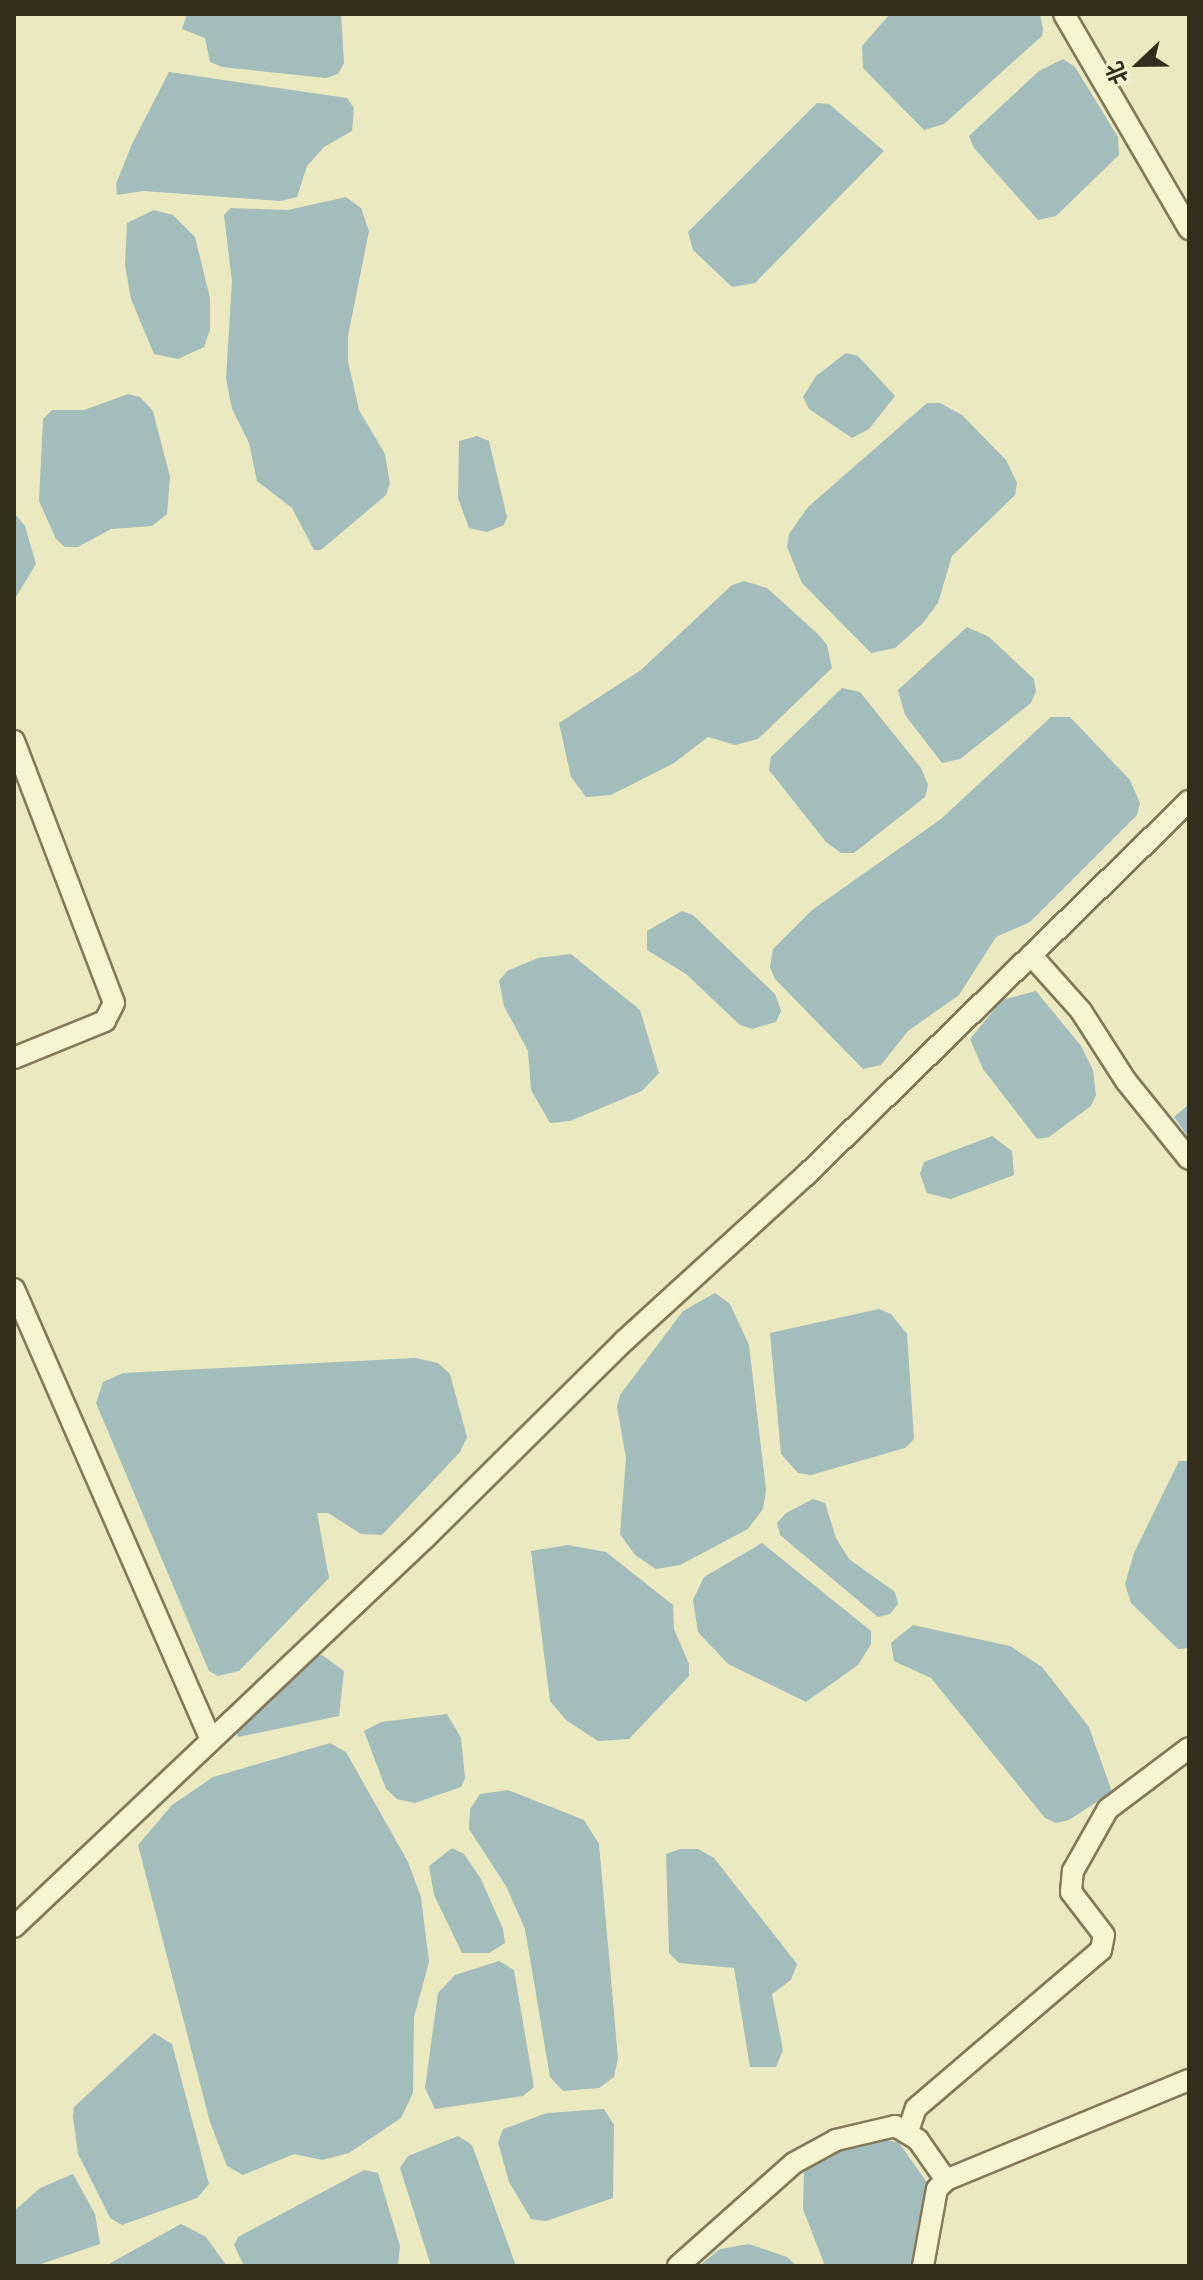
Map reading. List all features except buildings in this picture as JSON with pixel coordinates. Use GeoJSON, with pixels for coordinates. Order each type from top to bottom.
{"type":"FeatureCollection","features":[{"type":"Feature","properties":{"kind":"street"},"geometry":{"type":"LineString","coordinates":[[1064,14],[1189,229]]}},
{"type":"Feature","properties":{"kind":"street"},"geometry":{"type":"LineString","coordinates":[[14,741],[114,1003],[105,1021],[14,1058]]}},
{"type":"Feature","properties":{"kind":"street"},"geometry":{"type":"LineString","coordinates":[[14,1927],[1189,801]]}},
{"type":"Feature","properties":{"kind":"street"},"geometry":{"type":"LineString","coordinates":[[1031,955],[1081,1011],[1126,1081],[1189,1159]]}},
{"type":"Feature","properties":{"kind":"street"},"geometry":{"type":"LineString","coordinates":[[14,1289],[211,1739]]}},
{"type":"Feature","properties":{"kind":"street"},"geometry":{"type":"LineString","coordinates":[[908,2131],[916,2108],[1101,1950],[1104,1935],[1071,1892],[1073,1871],[1108,1809],[1189,1748]]}},
{"type":"Feature","properties":{"kind":"street"},"geometry":{"type":"LineString","coordinates":[[923,2266],[937,2189],[946,2180],[1189,2080]]}},
{"type":"Feature","properties":{"kind":"street"},"geometry":{"type":"LineString","coordinates":[[678,2266],[805,2155],[881,2127],[908,2131],[946,2180]]}},
{"type":"Feature","properties":{"kind":"water"},"geometry":{"type":"Polygon","coordinates":[[[187,14],[341,14],[344,63],[338,74],[326,78],[222,67],[210,62],[205,38],[182,29],[187,14]]]}},
{"type":"Feature","properties":{"kind":"water"},"geometry":{"type":"Polygon","coordinates":[[[890,14],[1040,14],[1043,29],[1042,36],[944,124],[924,130],[863,68],[862,46],[890,14]]]}},
{"type":"Feature","properties":{"kind":"water"},"geometry":{"type":"Polygon","coordinates":[[[1063,59],[1075,67],[1118,137],[1119,155],[1056,216],[1038,220],[974,148],[969,136],[1039,71],[1063,59]]]}},
{"type":"Feature","properties":{"kind":"water"},"geometry":{"type":"Polygon","coordinates":[[[169,72],[347,98],[354,108],[352,131],[324,147],[307,166],[297,197],[280,201],[143,191],[117,195],[116,184],[132,144],[169,72]]]}},
{"type":"Feature","properties":{"kind":"water"},"geometry":{"type":"Polygon","coordinates":[[[817,103],[829,104],[884,151],[755,283],[732,287],[693,250],[688,232],[817,103]]]}},
{"type":"Feature","properties":{"kind":"water"},"geometry":{"type":"Polygon","coordinates":[[[346,197],[361,208],[369,231],[348,336],[348,361],[359,410],[385,454],[390,484],[386,495],[321,550],[314,550],[292,508],[257,481],[249,443],[232,409],[226,378],[232,281],[224,215],[231,208],[288,210],[346,197]]]}},
{"type":"Feature","properties":{"kind":"water"},"geometry":{"type":"Polygon","coordinates":[[[154,210],[173,215],[195,237],[210,298],[210,330],[204,347],[178,359],[154,354],[131,299],[125,265],[127,223],[154,210]]]}},
{"type":"Feature","properties":{"kind":"water"},"geometry":{"type":"Polygon","coordinates":[[[846,353],[858,356],[895,396],[869,429],[852,438],[809,409],[803,397],[816,376],[846,353]]]}},
{"type":"Feature","properties":{"kind":"water"},"geometry":{"type":"Polygon","coordinates":[[[128,394],[140,397],[153,411],[170,477],[167,514],[152,526],[111,529],[78,547],[65,547],[56,539],[39,501],[43,419],[52,410],[84,410],[128,394]]]}},
{"type":"Feature","properties":{"kind":"water"},"geometry":{"type":"Polygon","coordinates":[[[927,403],[940,403],[962,415],[1006,460],[1017,483],[1015,495],[952,556],[938,603],[923,623],[895,648],[871,653],[802,583],[787,547],[789,534],[808,507],[927,403]]]}},
{"type":"Feature","properties":{"kind":"water"},"geometry":{"type":"Polygon","coordinates":[[[477,436],[489,441],[507,517],[504,525],[487,532],[469,528],[458,498],[459,441],[477,436]]]}},
{"type":"Feature","properties":{"kind":"water"},"geometry":{"type":"Polygon","coordinates":[[[14,513],[25,526],[36,564],[14,600],[14,513]]]}},
{"type":"Feature","properties":{"kind":"water"},"geometry":{"type":"Polygon","coordinates":[[[744,581],[767,588],[819,635],[827,645],[832,668],[758,739],[735,745],[708,737],[674,763],[611,795],[586,797],[571,777],[559,723],[641,670],[732,585],[744,581]]]}},
{"type":"Feature","properties":{"kind":"water"},"geometry":{"type":"Polygon","coordinates":[[[967,627],[989,637],[1034,679],[1036,691],[1031,703],[960,759],[942,763],[905,715],[898,690],[967,627]]]}},
{"type":"Feature","properties":{"kind":"water"},"geometry":{"type":"Polygon","coordinates":[[[842,688],[860,692],[921,768],[928,785],[925,797],[854,853],[841,853],[826,842],[769,770],[771,757],[842,688]]]}},
{"type":"Feature","properties":{"kind":"water"},"geometry":{"type":"Polygon","coordinates":[[[1051,717],[1070,717],[1130,780],[1140,803],[1137,815],[1030,922],[996,937],[959,995],[908,1031],[881,1065],[863,1069],[775,979],[770,967],[773,949],[812,910],[941,819],[1051,717]]]}},
{"type":"Feature","properties":{"kind":"water"},"geometry":{"type":"Polygon","coordinates":[[[682,911],[693,915],[775,994],[781,1011],[776,1022],[752,1029],[740,1025],[686,974],[647,950],[647,931],[682,911]]]}},
{"type":"Feature","properties":{"kind":"water"},"geometry":{"type":"Polygon","coordinates":[[[571,954],[640,1010],[659,1073],[642,1091],[570,1121],[550,1123],[531,1090],[528,1051],[504,1006],[499,981],[507,971],[538,958],[571,954]]]}},
{"type":"Feature","properties":{"kind":"water"},"geometry":{"type":"Polygon","coordinates":[[[1036,991],[1081,1046],[1093,1070],[1096,1095],[1091,1106],[1049,1137],[1037,1139],[983,1069],[970,1039],[1002,1000],[1036,991]]]}},
{"type":"Feature","properties":{"kind":"water"},"geometry":{"type":"Polygon","coordinates":[[[1189,1104],[1189,1138],[1174,1117],[1189,1104]]]}},
{"type":"Feature","properties":{"kind":"water"},"geometry":{"type":"Polygon","coordinates":[[[992,1136],[1012,1151],[1014,1175],[951,1199],[927,1193],[920,1174],[924,1162],[992,1136]]]}},
{"type":"Feature","properties":{"kind":"water"},"geometry":{"type":"Polygon","coordinates":[[[715,1293],[730,1304],[749,1345],[766,1490],[763,1509],[748,1529],[680,1565],[656,1569],[635,1555],[620,1534],[626,1458],[617,1407],[620,1395],[683,1311],[715,1293]]]}},
{"type":"Feature","properties":{"kind":"water"},"geometry":{"type":"Polygon","coordinates":[[[879,1309],[891,1314],[907,1334],[914,1439],[905,1448],[811,1475],[798,1473],[781,1454],[770,1333],[879,1309]]]}},
{"type":"Feature","properties":{"kind":"water"},"geometry":{"type":"Polygon","coordinates":[[[416,1358],[438,1363],[450,1374],[467,1437],[460,1452],[382,1535],[361,1534],[328,1513],[317,1513],[329,1578],[239,1671],[218,1676],[209,1671],[96,1403],[103,1382],[123,1373],[416,1358]]]}},
{"type":"Feature","properties":{"kind":"water"},"geometry":{"type":"Polygon","coordinates":[[[1179,1461],[1189,1461],[1189,1648],[1178,1649],[1131,1603],[1125,1584],[1134,1553],[1179,1461]]]}},
{"type":"Feature","properties":{"kind":"water"},"geometry":{"type":"Polygon","coordinates":[[[813,1499],[825,1503],[836,1538],[849,1559],[895,1592],[898,1604],[890,1614],[878,1617],[780,1535],[777,1523],[786,1513],[813,1499]]]}},
{"type":"Feature","properties":{"kind":"water"},"geometry":{"type":"Polygon","coordinates":[[[762,1543],[871,1631],[871,1644],[858,1665],[806,1702],[728,1664],[698,1632],[693,1600],[704,1577],[762,1543]]]}},
{"type":"Feature","properties":{"kind":"water"},"geometry":{"type":"Polygon","coordinates":[[[568,1545],[606,1552],[673,1605],[674,1629],[689,1664],[689,1676],[629,1739],[598,1741],[566,1720],[550,1701],[531,1551],[568,1545]]]}},
{"type":"Feature","properties":{"kind":"water"},"geometry":{"type":"Polygon","coordinates":[[[913,1625],[1010,1646],[1042,1667],[1089,1727],[1112,1792],[1069,1820],[1056,1823],[1045,1818],[931,1678],[894,1661],[891,1643],[913,1625]]]}},
{"type":"Feature","properties":{"kind":"water"},"geometry":{"type":"Polygon","coordinates":[[[322,1655],[344,1671],[339,1716],[238,1737],[236,1729],[310,1658],[322,1655]]]}},
{"type":"Feature","properties":{"kind":"water"},"geometry":{"type":"Polygon","coordinates":[[[447,1714],[461,1738],[465,1778],[461,1787],[415,1803],[397,1799],[386,1789],[364,1731],[381,1722],[447,1714]]]}},
{"type":"Feature","properties":{"kind":"water"},"geometry":{"type":"Polygon","coordinates":[[[330,1743],[346,1752],[408,1862],[421,1897],[429,1962],[414,2017],[413,2093],[401,2118],[349,2153],[322,2160],[294,2154],[243,2175],[227,2166],[210,2122],[138,1845],[172,1805],[213,1777],[330,1743]]]}},
{"type":"Feature","properties":{"kind":"water"},"geometry":{"type":"Polygon","coordinates":[[[508,1790],[584,1820],[599,1844],[618,2058],[614,2077],[599,2088],[563,2091],[550,2077],[525,1929],[506,1886],[469,1829],[470,1809],[480,1794],[508,1790]]]}},
{"type":"Feature","properties":{"kind":"water"},"geometry":{"type":"Polygon","coordinates":[[[452,1848],[464,1854],[481,1879],[503,1929],[505,1943],[489,1953],[462,1953],[434,1895],[429,1866],[452,1848]]]}},
{"type":"Feature","properties":{"kind":"water"},"geometry":{"type":"Polygon","coordinates":[[[680,1849],[698,1849],[714,1858],[797,1964],[791,1980],[772,1994],[783,2050],[776,2067],[750,2067],[734,1968],[679,1963],[669,1953],[666,1854],[680,1849]]]}},
{"type":"Feature","properties":{"kind":"water"},"geometry":{"type":"Polygon","coordinates":[[[499,1961],[514,1970],[534,2087],[523,2096],[435,2109],[425,2088],[438,1993],[455,1975],[499,1961]]]}},
{"type":"Feature","properties":{"kind":"water"},"geometry":{"type":"Polygon","coordinates":[[[154,2033],[172,2044],[209,2184],[197,2198],[122,2225],[110,2218],[78,2154],[74,2107],[154,2033]]]}},
{"type":"Feature","properties":{"kind":"water"},"geometry":{"type":"Polygon","coordinates":[[[604,2109],[614,2125],[613,2198],[546,2221],[531,2219],[509,2182],[498,2142],[503,2129],[547,2113],[604,2109]]]}},
{"type":"Feature","properties":{"kind":"water"},"geometry":{"type":"Polygon","coordinates":[[[458,2136],[472,2145],[516,2266],[431,2266],[400,2168],[408,2156],[458,2136]]]}},
{"type":"Feature","properties":{"kind":"water"},"geometry":{"type":"Polygon","coordinates":[[[873,2136],[899,2143],[926,2181],[915,2266],[825,2266],[803,2209],[804,2171],[824,2154],[873,2136]]]}},
{"type":"Feature","properties":{"kind":"water"},"geometry":{"type":"Polygon","coordinates":[[[364,2170],[378,2173],[400,2246],[398,2265],[244,2266],[234,2245],[238,2237],[364,2170]]]}},
{"type":"Feature","properties":{"kind":"water"},"geometry":{"type":"Polygon","coordinates":[[[73,2174],[95,2214],[100,2244],[35,2266],[16,2266],[14,2211],[40,2188],[73,2174]]]}},
{"type":"Feature","properties":{"kind":"water"},"geometry":{"type":"Polygon","coordinates":[[[181,2224],[206,2237],[227,2266],[105,2266],[181,2224]]]}},
{"type":"Feature","properties":{"kind":"water"},"geometry":{"type":"Polygon","coordinates":[[[749,2244],[787,2257],[797,2266],[699,2266],[720,2249],[749,2244]]]}}]}
